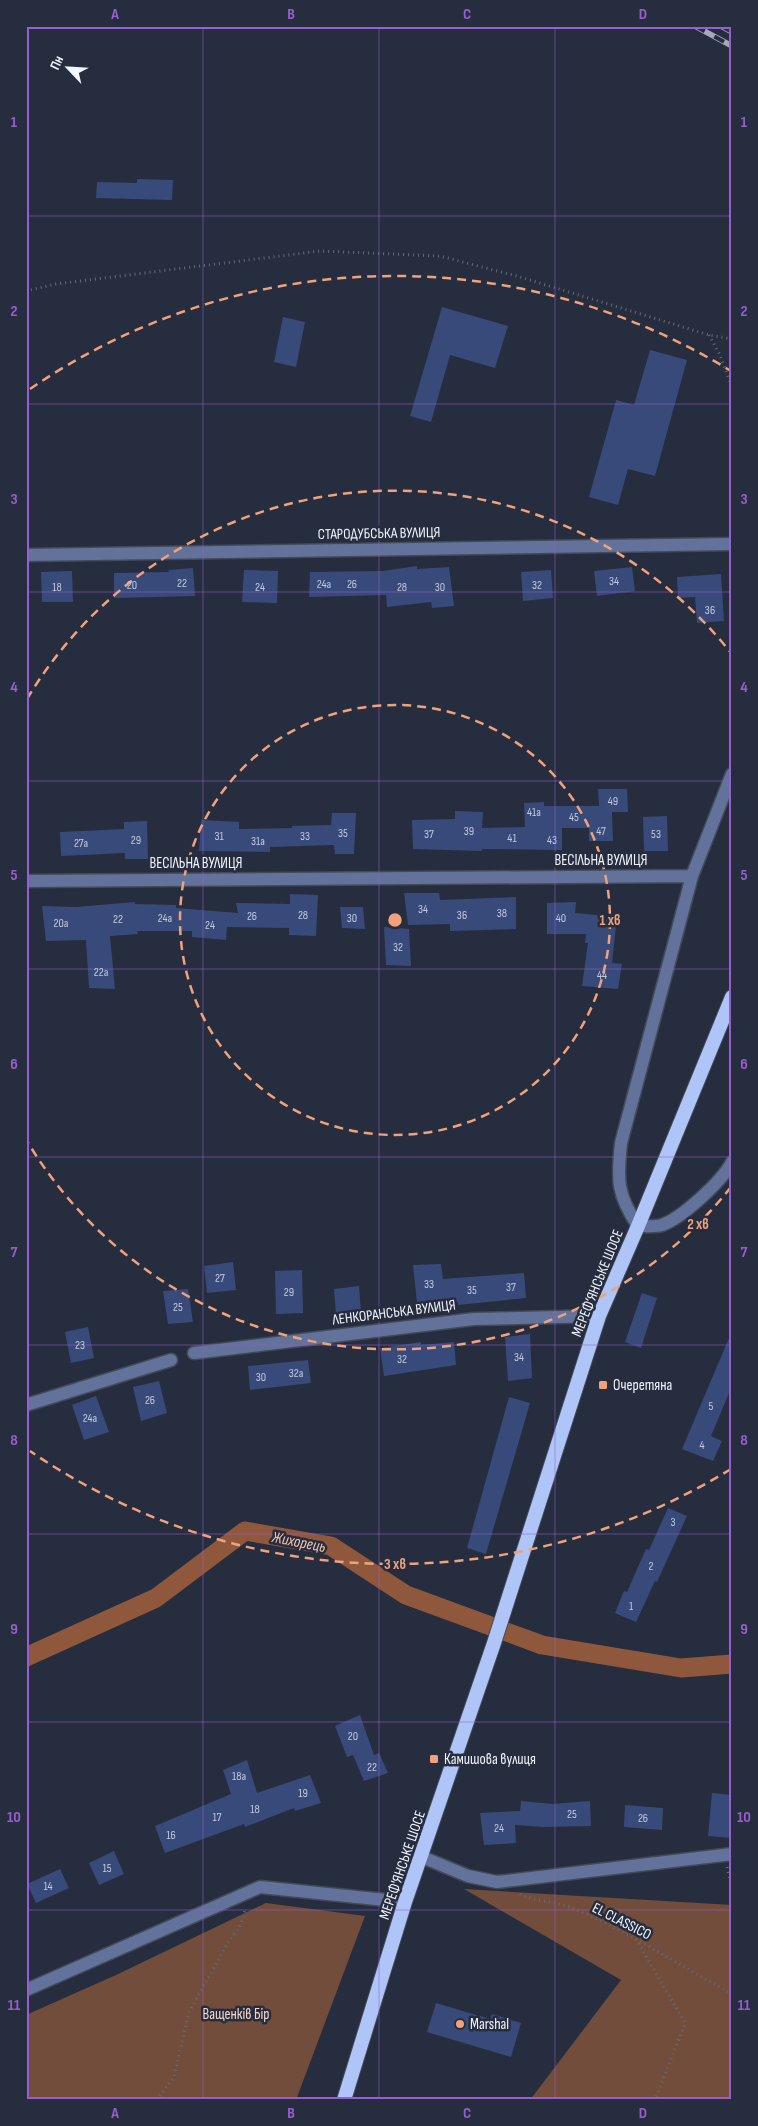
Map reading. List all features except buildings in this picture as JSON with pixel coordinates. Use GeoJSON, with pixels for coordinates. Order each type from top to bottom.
{"type":"FeatureCollection","features":[{"type":"Feature","properties":{"kind":"highway","name":"МЕРЕФ’ЯНСЬКЕ ШОСЕ"},"geometry":{"type":"LineString","coordinates":[[494,1643],[598,1316],[638,1226],[732,997]]}},
{"type":"Feature","properties":{"kind":"highway","name":"МЕРЕФ'ЯНСЬКЕ ШОСЕ"},"geometry":{"type":"LineString","coordinates":[[344,2100],[406,1902],[494,1643]]}},
{"type":"Feature","properties":{"kind":"street","name":"СТАРОДУБСЬКА ВУЛИЦЯ"},"geometry":{"type":"LineString","coordinates":[[26,555],[732,544]]}},
{"type":"Feature","properties":{"kind":"street"},"geometry":{"type":"LineString","coordinates":[[732,774],[692,876],[621,1143],[617,1173],[624,1205],[638,1226],[662,1225],[696,1203],[728,1170],[732,1162]]}},
{"type":"Feature","properties":{"kind":"street","name":"ВЕСІЛЬНА ВУЛИЦЯ"},"geometry":{"type":"LineString","coordinates":[[26,881],[692,876]]}},
{"type":"Feature","properties":{"kind":"street","name":"ЛЕНКОРАНСЬКА ВУЛИЦЯ"},"geometry":{"type":"LineString","coordinates":[[194,1353],[474,1319],[598,1316]]}},
{"type":"Feature","properties":{"kind":"street"},"geometry":{"type":"LineString","coordinates":[[26,1405],[171,1360]]}},
{"type":"Feature","properties":{"kind":"street"},"geometry":{"type":"LineString","coordinates":[[422,1857],[468,1876],[497,1882],[732,1854]]}},
{"type":"Feature","properties":{"kind":"street"},"geometry":{"type":"LineString","coordinates":[[26,1990],[260,1887],[406,1902]]}},
{"type":"Feature","properties":{"kind":"path"},"geometry":{"type":"LineString","coordinates":[[26,291],[56,284],[320,251],[440,256],[520,277],[709,335],[732,339]]}},
{"type":"Feature","properties":{"kind":"path"},"geometry":{"type":"LineString","coordinates":[[709,335],[719,353],[732,387]]}},
{"type":"Feature","properties":{"kind":"path","name":"EL CLASSICO"},"geometry":{"type":"LineString","coordinates":[[497,1882],[527,1898],[570,1907],[636,1938],[678,1965],[732,1994]]}},
{"type":"Feature","properties":{"kind":"path"},"geometry":{"type":"LineString","coordinates":[[157,2100],[174,2077],[189,2012],[229,1941],[240,1927],[244,1913]]}},
{"type":"Feature","properties":{"kind":"path"},"geometry":{"type":"LineString","coordinates":[[636,1938],[685,2023],[655,2100]]}},
{"type":"Feature","properties":{"kind":"green space"},"geometry":{"type":"Polygon","coordinates":[[[464,1889],[732,1905],[732,2100],[530,2100],[621,1980],[464,1889]]]}},
{"type":"Feature","properties":{"kind":"green space","name":"Ващенків Бір"},"geometry":{"type":"Polygon","coordinates":[[[266,1903],[365,1916],[296,2100],[26,2100],[26,2015],[116,1975],[266,1903]]]}},
{"type":"Feature","properties":{"kind":"waterway","name":"Жихорець"},"geometry":{"type":"LineString","coordinates":[[26,1657],[156,1598],[245,1531],[331,1546],[406,1595],[542,1645],[681,1668],[732,1664]]}},
{"type":"Feature","properties":{"kind":"railway"},"geometry":{"type":"LineString","coordinates":[[695,26],[732,46]]}},
{"type":"Feature","properties":{"kind":"railway"},"geometry":{"type":"LineString","coordinates":[[721,26],[732,32]]}},
{"type":"Feature","properties":{"kind":"place","name":"Очеретяна"},"geometry":{"type":"Point","coordinates":[603,1385]}},
{"type":"Feature","properties":{"kind":"place","name":"Камишова вулиця"},"geometry":{"type":"Point","coordinates":[434,1759]}},
{"type":"Feature","properties":{"kind":"place","name":"Marshal"},"geometry":{"type":"Point","coordinates":[460,2024]}}]}
